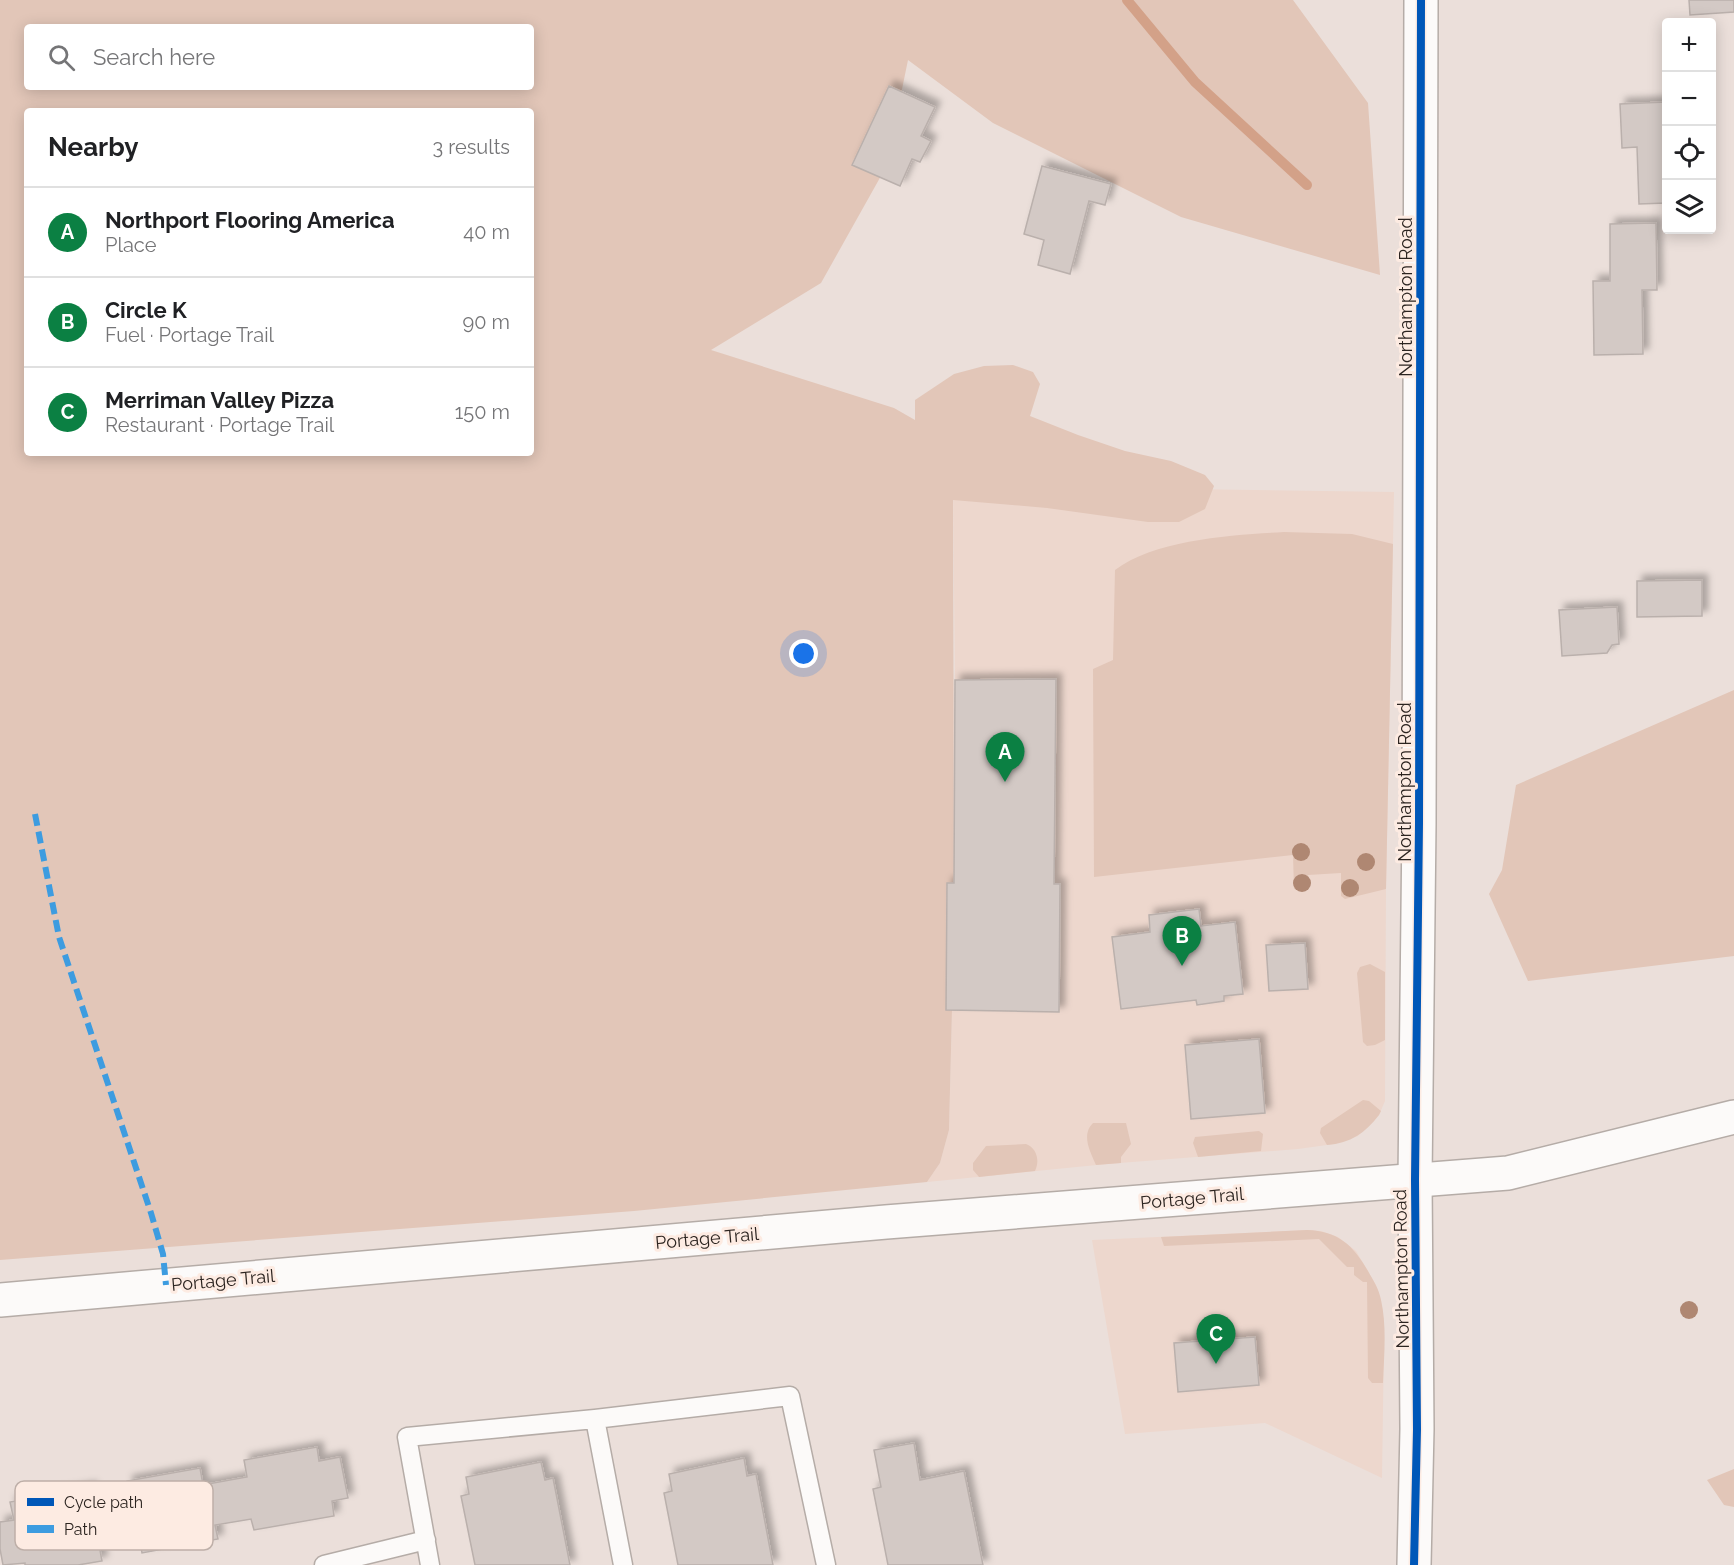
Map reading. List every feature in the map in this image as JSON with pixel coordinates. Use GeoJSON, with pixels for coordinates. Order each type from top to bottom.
{"type":"FeatureCollection","features":[{"type":"Feature","properties":{"kind":"main road","name":"Northampton Road"},"geometry":{"type":"LineString","coordinates":[[1414,1565],[1417,1430],[1415,1180],[1419,823],[1420,0]]}},
{"type":"Feature","properties":{"kind":"main road","name":"Portage Trail"},"geometry":{"type":"LineString","coordinates":[[0,1300],[896,1221],[1508,1173],[1734,1117]]}},
{"type":"Feature","properties":{"kind":"lane"},"geometry":{"type":"LineString","coordinates":[[430,1565],[407,1437],[596,1419],[790,1396],[826,1565]]}},
{"type":"Feature","properties":{"kind":"lane"},"geometry":{"type":"LineString","coordinates":[[596,1419],[623,1565]]}},
{"type":"Feature","properties":{"kind":"lane"},"geometry":{"type":"LineString","coordinates":[[324,1565],[426,1540]]}},
{"type":"Feature","properties":{"kind":"shaded area"},"geometry":{"type":"Polygon","coordinates":[[[0,0],[1293,0],[1368,103],[1380,275],[1181,217],[993,123],[908,60],[886,167],[821,283],[711,350],[894,408],[915,420],[915,400],[954,374],[984,366],[1013,365],[1033,372],[1040,384],[1030,416],[1125,451],[1171,461],[1205,475],[1214,486],[1205,509],[1179,522],[1148,522],[1047,508],[953,500],[954,883],[947,884],[946,1010],[952,1010],[949,1130],[940,1163],[927,1182],[634,1211],[0,1260],[0,0]]]}},
{"type":"Feature","properties":{"kind":"shaded area"},"geometry":{"type":"Polygon","coordinates":[[[953,486],[1394,492],[1386,889],[1385,1101],[1379,1115],[1358,1136],[1334,1144],[1298,1149],[1107,1164],[927,1182],[940,1163],[949,1130],[952,1011],[946,1010],[947,884],[954,883],[953,486]]]}},
{"type":"Feature","properties":{"kind":"shaded area"},"geometry":{"type":"Polygon","coordinates":[[[1284,532],[1352,534],[1393,544],[1386,889],[1345,899],[1341,896],[1341,873],[1308,875],[1309,889],[1294,889],[1293,855],[1094,877],[1093,669],[1113,660],[1115,570],[1152,551],[1173,545],[1219,537],[1284,532]]]}},
{"type":"Feature","properties":{"kind":"shaded area"},"geometry":{"type":"Polygon","coordinates":[[[1734,690],[1734,956],[1528,981],[1489,894],[1502,870],[1516,785],[1734,690]]]}},
{"type":"Feature","properties":{"kind":"shaded area"},"geometry":{"type":"Polygon","coordinates":[[[1370,964],[1385,972],[1385,1040],[1367,1046],[1363,1042],[1357,973],[1360,967],[1370,964]]]}},
{"type":"Feature","properties":{"kind":"shaded area"},"geometry":{"type":"Polygon","coordinates":[[[1363,1100],[1369,1101],[1381,1111],[1379,1115],[1357,1136],[1327,1145],[1320,1133],[1321,1128],[1363,1100]]]}},
{"type":"Feature","properties":{"kind":"shaded area"},"geometry":{"type":"Polygon","coordinates":[[[1093,1123],[1126,1123],[1131,1144],[1121,1157],[1121,1163],[1096,1165],[1087,1138],[1089,1128],[1093,1123]]]}},
{"type":"Feature","properties":{"kind":"shaded area"},"geometry":{"type":"Polygon","coordinates":[[[1259,1131],[1263,1134],[1261,1151],[1198,1157],[1193,1143],[1195,1137],[1259,1131]]]}},
{"type":"Feature","properties":{"kind":"shaded area"},"geometry":{"type":"Polygon","coordinates":[[[1026,1144],[1033,1148],[1036,1155],[1035,1171],[979,1177],[973,1170],[973,1163],[986,1146],[1026,1144]]]}},
{"type":"Feature","properties":{"kind":"shaded area"},"geometry":{"type":"Polygon","coordinates":[[[1307,1230],[1328,1233],[1344,1241],[1362,1262],[1376,1285],[1384,1320],[1383,1383],[1372,1383],[1368,1378],[1367,1282],[1363,1282],[1354,1275],[1354,1267],[1347,1267],[1319,1239],[1164,1246],[1161,1237],[1307,1230]]]}},
{"type":"Feature","properties":{"kind":"shaded area"},"geometry":{"type":"Polygon","coordinates":[[[1321,1231],[1338,1237],[1356,1251],[1376,1285],[1381,1300],[1384,1339],[1382,1478],[1265,1423],[1125,1434],[1092,1240],[1321,1231]]]}},
{"type":"Feature","properties":{"kind":"shaded area"},"geometry":{"type":"Polygon","coordinates":[[[1734,1469],[1734,1507],[1724,1505],[1707,1480],[1734,1469]]]}},
{"type":"Feature","properties":{"kind":"building"},"geometry":{"type":"Polygon","coordinates":[[[1689,0],[1734,0],[1734,12],[1690,15],[1689,0]]]}},
{"type":"Feature","properties":{"kind":"building"},"geometry":{"type":"Polygon","coordinates":[[[889,86],[935,107],[921,136],[931,141],[920,162],[912,159],[900,186],[852,165],[889,86]]]}},
{"type":"Feature","properties":{"kind":"building"},"geometry":{"type":"Polygon","coordinates":[[[1662,102],[1662,203],[1639,204],[1637,147],[1622,148],[1620,104],[1662,102]]]}},
{"type":"Feature","properties":{"kind":"building"},"geometry":{"type":"Polygon","coordinates":[[[1042,166],[1111,184],[1105,205],[1089,201],[1070,274],[1038,265],[1044,240],[1024,234],[1042,166]]]}},
{"type":"Feature","properties":{"kind":"building"},"geometry":{"type":"Polygon","coordinates":[[[1656,223],[1657,290],[1642,290],[1643,354],[1594,355],[1593,281],[1610,281],[1610,224],[1656,223]]]}},
{"type":"Feature","properties":{"kind":"building"},"geometry":{"type":"Polygon","coordinates":[[[1702,580],[1702,616],[1637,617],[1637,581],[1702,580]]]}},
{"type":"Feature","properties":{"kind":"building"},"geometry":{"type":"Polygon","coordinates":[[[1617,607],[1619,644],[1612,645],[1607,653],[1562,656],[1559,610],[1617,607]]]}},
{"type":"Feature","properties":{"kind":"building"},"geometry":{"type":"Polygon","coordinates":[[[1056,679],[1054,884],[1060,884],[1059,1012],[946,1010],[947,883],[954,883],[955,680],[1056,679]]]}},
{"type":"Feature","properties":{"kind":"building"},"geometry":{"type":"Polygon","coordinates":[[[1199,909],[1201,926],[1235,922],[1243,994],[1224,996],[1224,1001],[1197,1005],[1196,1000],[1121,1009],[1112,937],[1150,932],[1149,915],[1199,909]]]}},
{"type":"Feature","properties":{"kind":"building"},"geometry":{"type":"Polygon","coordinates":[[[1305,943],[1308,989],[1269,991],[1266,945],[1305,943]]]}},
{"type":"Feature","properties":{"kind":"building"},"geometry":{"type":"Polygon","coordinates":[[[1259,1039],[1265,1113],[1191,1119],[1185,1045],[1259,1039]]]}},
{"type":"Feature","properties":{"kind":"building"},"geometry":{"type":"Polygon","coordinates":[[[1255,1337],[1259,1385],[1178,1392],[1174,1343],[1255,1337]]]}},
{"type":"Feature","properties":{"kind":"building"},"geometry":{"type":"Polygon","coordinates":[[[914,1443],[920,1480],[964,1471],[983,1565],[888,1565],[873,1489],[881,1487],[874,1450],[914,1443]]]}},
{"type":"Feature","properties":{"kind":"building"},"geometry":{"type":"Polygon","coordinates":[[[317,1447],[319,1461],[340,1457],[348,1498],[332,1501],[334,1516],[254,1530],[251,1519],[215,1525],[218,1539],[213,1540],[213,1483],[247,1477],[244,1460],[317,1447]]]}},
{"type":"Feature","properties":{"kind":"building"},"geometry":{"type":"Polygon","coordinates":[[[744,1458],[747,1476],[756,1474],[773,1565],[678,1565],[664,1493],[672,1491],[669,1474],[744,1458]]]}},
{"type":"Feature","properties":{"kind":"building"},"geometry":{"type":"Polygon","coordinates":[[[541,1462],[545,1480],[553,1478],[570,1565],[475,1565],[461,1496],[469,1494],[466,1477],[541,1462]]]}},
{"type":"Feature","properties":{"kind":"building"},"geometry":{"type":"Polygon","coordinates":[[[200,1468],[202,1481],[127,1481],[200,1468]]]}},
{"type":"Feature","properties":{"kind":"building"},"geometry":{"type":"Polygon","coordinates":[[[15,1501],[15,1550],[100,1550],[102,1561],[78,1565],[25,1565],[25,1563],[3,1565],[0,1549],[0,1522],[14,1520],[10,1502],[15,1501]]]}},
{"type":"Feature","properties":{"kind":"building"},"geometry":{"type":"Polygon","coordinates":[[[141,1550],[158,1550],[142,1553],[141,1550]]]}},
{"type":"Feature","properties":{"kind":"waterway"},"geometry":{"type":"LineString","coordinates":[[1127,0],[1195,82],[1307,185]]}},
{"type":"Feature","properties":{"kind":"marked path"},"geometry":{"type":"LineString","coordinates":[[35,814],[59,937],[151,1213],[163,1254],[166,1285]]}},
{"type":"Feature","properties":{"kind":"cycle path"},"geometry":{"type":"LineString","coordinates":[[1414,1565],[1417,1429],[1415,1180],[1419,823],[1421,0]]}},
{"type":"Feature","properties":{"kind":"place","name":"Northport Flooring America"},"geometry":{"type":"Point","coordinates":[1005,782]}},
{"type":"Feature","properties":{"kind":"place","name":"Circle K"},"geometry":{"type":"Point","coordinates":[1182,966]}},
{"type":"Feature","properties":{"kind":"place","name":"Merriman Valley Pizza"},"geometry":{"type":"Point","coordinates":[1216,1364]}}]}
